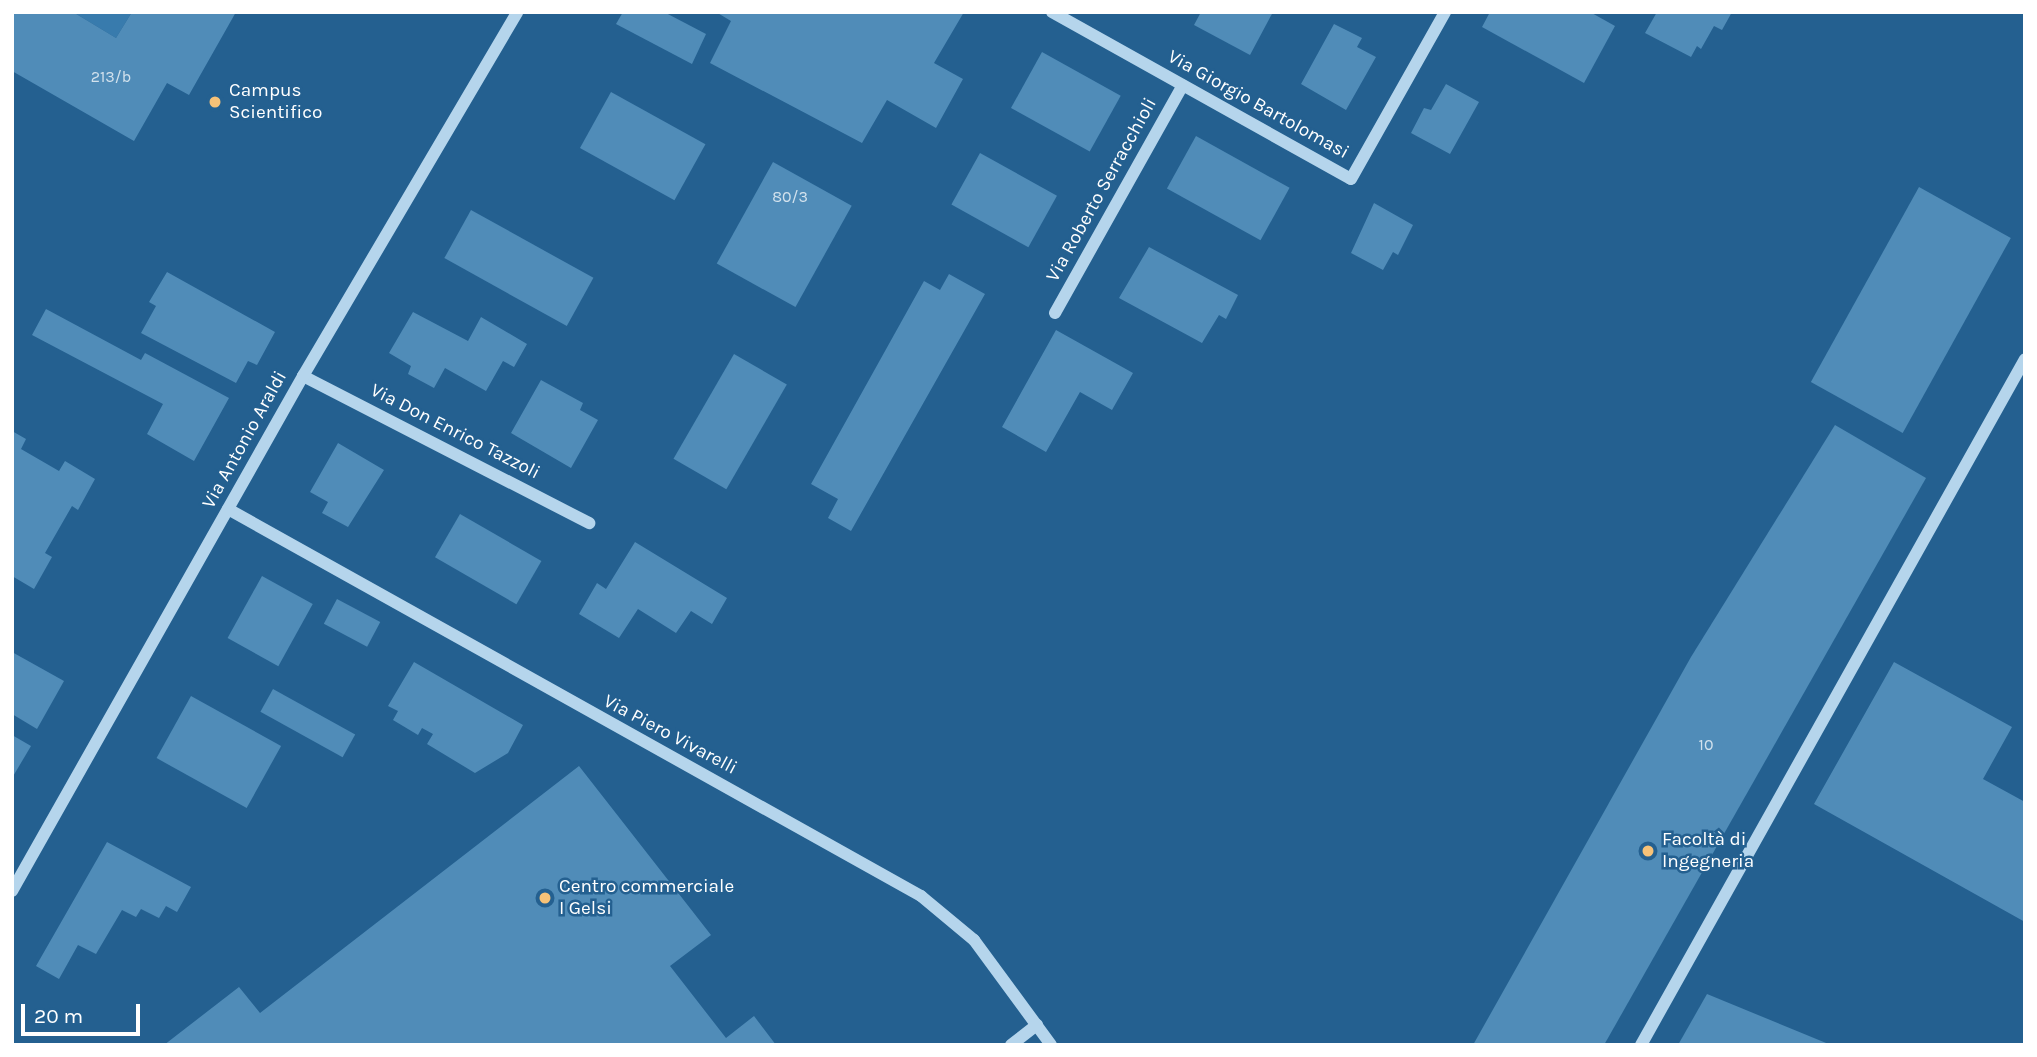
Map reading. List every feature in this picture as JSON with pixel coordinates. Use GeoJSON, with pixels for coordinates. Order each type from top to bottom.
{"type":"FeatureCollection","features":[{"type":"Feature","properties":{"kind":"street","name":"Via Antonio Araldi"},"geometry":{"type":"LineString","coordinates":[[12,891],[303,376],[517,12]]}},
{"type":"Feature","properties":{"kind":"street","name":"Via Giorgio Bartolomasi"},"geometry":{"type":"LineString","coordinates":[[1052,12],[1351,179],[1445,12]]}},
{"type":"Feature","properties":{"kind":"street","name":"Via Roberto Serracchioli"},"geometry":{"type":"LineString","coordinates":[[1055,313],[1183,85]]}},
{"type":"Feature","properties":{"kind":"street"},"geometry":{"type":"LineString","coordinates":[[1641,1045],[2025,359]]}},
{"type":"Feature","properties":{"kind":"street","name":"Via Don Enrico Tazzoli"},"geometry":{"type":"LineString","coordinates":[[303,376],[589,523]]}},
{"type":"Feature","properties":{"kind":"street","name":"Via Piero Vivarelli"},"geometry":{"type":"LineString","coordinates":[[228,509],[922,896],[974,940],[1051,1045]]}},
{"type":"Feature","properties":{"kind":"street"},"geometry":{"type":"LineString","coordinates":[[1011,1045],[1037,1025]]}},
{"type":"Feature","properties":{"kind":"shaded area"},"geometry":{"type":"Polygon","coordinates":[[[73,12],[132,12],[116,38],[73,12]]]}},
{"type":"Feature","properties":{"kind":"building"},"geometry":{"type":"Polygon","coordinates":[[[12,12],[73,12],[116,38],[132,12],[236,12],[189,95],[167,83],[134,141],[12,71],[12,12]]]}},
{"type":"Feature","properties":{"kind":"building"},"geometry":{"type":"Polygon","coordinates":[[[623,12],[664,12],[706,34],[692,64],[616,24],[623,12]]]}},
{"type":"Feature","properties":{"kind":"building"},"geometry":{"type":"Polygon","coordinates":[[[716,12],[964,12],[934,63],[963,79],[936,128],[887,100],[862,143],[710,63],[731,21],[716,12]]]}},
{"type":"Feature","properties":{"kind":"building"},"geometry":{"type":"Polygon","coordinates":[[[1201,12],[1273,12],[1250,55],[1194,25],[1201,12]]]}},
{"type":"Feature","properties":{"kind":"building"},"geometry":{"type":"Polygon","coordinates":[[[1490,12],[1590,12],[1615,26],[1584,83],[1482,27],[1490,12]]]}},
{"type":"Feature","properties":{"kind":"building"},"geometry":{"type":"Polygon","coordinates":[[[1657,12],[1732,12],[1722,30],[1714,26],[1701,49],[1697,46],[1691,57],[1645,33],[1657,12]]]}},
{"type":"Feature","properties":{"kind":"building"},"geometry":{"type":"Polygon","coordinates":[[[1334,24],[1362,38],[1357,47],[1376,57],[1346,110],[1301,84],[1334,24]]]}},
{"type":"Feature","properties":{"kind":"building"},"geometry":{"type":"Polygon","coordinates":[[[1042,52],[1121,96],[1090,152],[1011,108],[1042,52]]]}},
{"type":"Feature","properties":{"kind":"building"},"geometry":{"type":"Polygon","coordinates":[[[1446,84],[1479,102],[1450,154],[1411,133],[1424,108],[1431,110],[1446,84]]]}},
{"type":"Feature","properties":{"kind":"building"},"geometry":{"type":"Polygon","coordinates":[[[611,92],[705,144],[674,200],[580,148],[611,92]]]}},
{"type":"Feature","properties":{"kind":"building"},"geometry":{"type":"Polygon","coordinates":[[[1196,136],[1290,188],[1260,240],[1167,188],[1196,136]]]}},
{"type":"Feature","properties":{"kind":"building"},"geometry":{"type":"Polygon","coordinates":[[[980,153],[1057,196],[1028,247],[951,205],[980,153]]]}},
{"type":"Feature","properties":{"kind":"building"},"geometry":{"type":"Polygon","coordinates":[[[773,162],[852,206],[795,307],[717,263],[773,162]]]}},
{"type":"Feature","properties":{"kind":"building"},"geometry":{"type":"Polygon","coordinates":[[[1919,187],[2011,238],[1903,433],[1811,382],[1919,187]]]}},
{"type":"Feature","properties":{"kind":"building"},"geometry":{"type":"Polygon","coordinates":[[[1374,203],[1413,225],[1398,255],[1393,252],[1383,270],[1351,253],[1374,203]]]}},
{"type":"Feature","properties":{"kind":"building"},"geometry":{"type":"Polygon","coordinates":[[[471,210],[593,278],[567,326],[444,258],[471,210]]]}},
{"type":"Feature","properties":{"kind":"building"},"geometry":{"type":"Polygon","coordinates":[[[1149,247],[1238,295],[1226,319],[1219,315],[1202,343],[1119,298],[1149,247]]]}},
{"type":"Feature","properties":{"kind":"building"},"geometry":{"type":"Polygon","coordinates":[[[167,272],[275,332],[257,365],[248,361],[236,383],[141,333],[156,306],[149,302],[167,272]]]}},
{"type":"Feature","properties":{"kind":"building"},"geometry":{"type":"Polygon","coordinates":[[[949,274],[985,294],[851,531],[828,518],[838,499],[811,484],[924,281],[940,290],[949,274]]]}},
{"type":"Feature","properties":{"kind":"building"},"geometry":{"type":"Polygon","coordinates":[[[46,309],[141,360],[145,353],[229,398],[194,461],[147,434],[163,404],[32,335],[46,309]]]}},
{"type":"Feature","properties":{"kind":"building"},"geometry":{"type":"Polygon","coordinates":[[[413,312],[468,341],[481,317],[527,344],[514,367],[503,361],[486,391],[445,368],[434,388],[408,374],[411,366],[389,353],[413,312]]]}},
{"type":"Feature","properties":{"kind":"building"},"geometry":{"type":"Polygon","coordinates":[[[1056,330],[1133,373],[1112,410],[1080,392],[1046,452],[1002,427],[1056,330]]]}},
{"type":"Feature","properties":{"kind":"building"},"geometry":{"type":"Polygon","coordinates":[[[734,354],[787,384],[726,489],[674,459],[734,354]]]}},
{"type":"Feature","properties":{"kind":"building"},"geometry":{"type":"Polygon","coordinates":[[[541,380],[583,403],[580,410],[598,420],[571,468],[511,433],[541,380]]]}},
{"type":"Feature","properties":{"kind":"building","name":"Facoltà di Ingegneria"},"geometry":{"type":"Polygon","coordinates":[[[1835,425],[1926,478],[1604,1045],[1473,1045],[1691,657],[1835,425]]]}},
{"type":"Feature","properties":{"kind":"building"},"geometry":{"type":"Polygon","coordinates":[[[12,431],[26,439],[21,449],[59,471],[65,461],[95,479],[78,510],[72,506],[45,553],[52,557],[34,589],[12,576],[12,431]]]}},
{"type":"Feature","properties":{"kind":"building"},"geometry":{"type":"Polygon","coordinates":[[[338,443],[384,470],[348,527],[322,513],[328,502],[310,492],[338,443]]]}},
{"type":"Feature","properties":{"kind":"building"},"geometry":{"type":"Polygon","coordinates":[[[460,514],[541,561],[516,604],[435,557],[460,514]]]}},
{"type":"Feature","properties":{"kind":"building"},"geometry":{"type":"Polygon","coordinates":[[[635,542],[727,598],[712,624],[691,611],[676,633],[638,609],[619,638],[579,614],[597,583],[606,589],[635,542]]]}},
{"type":"Feature","properties":{"kind":"building"},"geometry":{"type":"Polygon","coordinates":[[[262,576],[313,604],[278,666],[228,638],[262,576]]]}},
{"type":"Feature","properties":{"kind":"building"},"geometry":{"type":"Polygon","coordinates":[[[337,599],[380,622],[367,647],[324,624],[337,599]]]}},
{"type":"Feature","properties":{"kind":"building"},"geometry":{"type":"Polygon","coordinates":[[[12,652],[64,681],[37,729],[12,714],[12,652]]]}},
{"type":"Feature","properties":{"kind":"building"},"geometry":{"type":"Polygon","coordinates":[[[414,662],[523,725],[508,753],[475,773],[427,744],[433,734],[422,728],[418,735],[393,720],[398,711],[388,706],[414,662]]]}},
{"type":"Feature","properties":{"kind":"building"},"geometry":{"type":"Polygon","coordinates":[[[1894,662],[2012,727],[1983,779],[2025,802],[2025,922],[1814,804],[1894,662]]]}},
{"type":"Feature","properties":{"kind":"building"},"geometry":{"type":"Polygon","coordinates":[[[273,689],[355,735],[343,757],[260,712],[273,689]]]}},
{"type":"Feature","properties":{"kind":"building"},"geometry":{"type":"Polygon","coordinates":[[[191,696],[281,746],[247,808],[157,758],[191,696]]]}},
{"type":"Feature","properties":{"kind":"building"},"geometry":{"type":"Polygon","coordinates":[[[12,735],[31,746],[12,778],[12,735]]]}},
{"type":"Feature","properties":{"kind":"building","name":"Centro commerciale I Gelsi"},"geometry":{"type":"Polygon","coordinates":[[[579,766],[711,935],[670,966],[726,1038],[754,1016],[776,1045],[164,1045],[239,987],[260,1013],[579,766]]]}},
{"type":"Feature","properties":{"kind":"building"},"geometry":{"type":"Polygon","coordinates":[[[107,842],[191,887],[177,912],[166,906],[159,918],[141,909],[136,917],[122,910],[96,954],[78,945],[59,979],[36,966],[107,842]]]}},
{"type":"Feature","properties":{"kind":"building"},"geometry":{"type":"Polygon","coordinates":[[[1707,994],[1831,1045],[1678,1045],[1707,994]]]}},
{"type":"Feature","properties":{"kind":"place","name":"Campus Scientifico"},"geometry":{"type":"Point","coordinates":[215,102]}},
{"type":"Feature","properties":{"kind":"place","name":"Facoltà di Ingegneria"},"geometry":{"type":"Point","coordinates":[1648,851]}},
{"type":"Feature","properties":{"kind":"place","name":"Centro commerciale I Gelsi"},"geometry":{"type":"Point","coordinates":[545,898]}}]}
